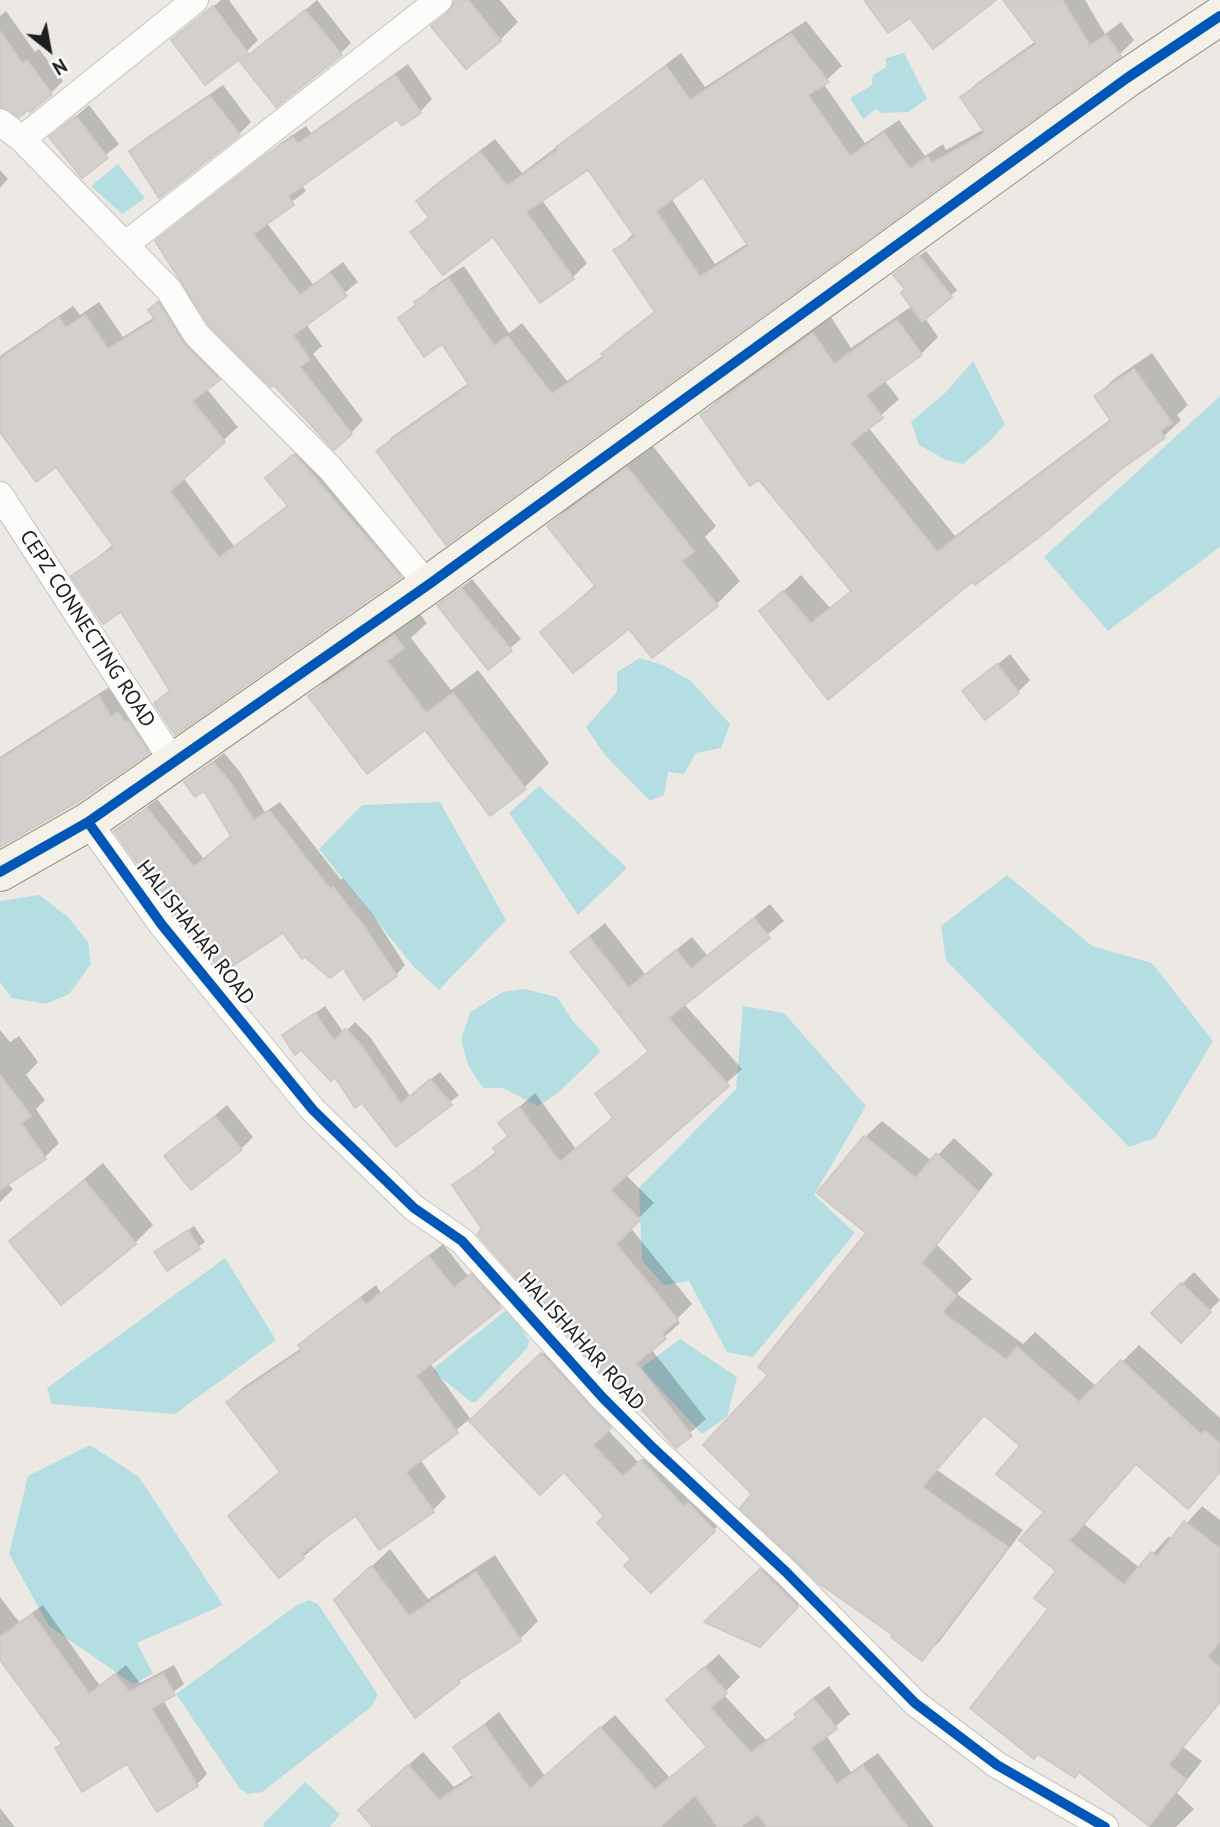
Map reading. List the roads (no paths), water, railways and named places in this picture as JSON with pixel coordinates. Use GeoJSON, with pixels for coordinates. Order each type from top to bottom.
{"type":"FeatureCollection","features":[{"type":"Feature","properties":{"kind":"street"},"geometry":{"type":"LineString","coordinates":[[22,139],[195,0]]}},
{"type":"Feature","properties":{"kind":"street"},"geometry":{"type":"LineString","coordinates":[[126,244],[439,0]]}},
{"type":"Feature","properties":{"kind":"street"},"geometry":{"type":"LineString","coordinates":[[0,873],[88,822],[428,585],[1115,86],[1220,16]]}},
{"type":"Feature","properties":{"kind":"street"},"geometry":{"type":"LineString","coordinates":[[0,122],[22,139],[169,290],[197,334],[330,468],[428,585]]}},
{"type":"Feature","properties":{"kind":"street","name":"CEPZ CONNECTING ROAD"},"geometry":{"type":"LineString","coordinates":[[0,495],[174,763]]}},
{"type":"Feature","properties":{"kind":"street","name":"HALISHAHAR ROAD"},"geometry":{"type":"LineString","coordinates":[[88,822],[162,925],[313,1110],[414,1208],[462,1241],[603,1398],[653,1448],[786,1572],[915,1703],[997,1765],[1105,1827]]}},
{"type":"Feature","properties":{"kind":"water"},"geometry":{"type":"Polygon","coordinates":[[[904,53],[927,99],[908,112],[882,113],[876,109],[863,119],[850,98],[871,86],[873,75],[886,67],[886,58],[904,53]]]}},
{"type":"Feature","properties":{"kind":"water"},"geometry":{"type":"Polygon","coordinates":[[[118,164],[145,198],[122,214],[91,186],[118,164]]]}},
{"type":"Feature","properties":{"kind":"water"},"geometry":{"type":"Polygon","coordinates":[[[973,361],[1005,424],[963,464],[946,460],[919,445],[911,422],[946,392],[973,361]]]}},
{"type":"Feature","properties":{"kind":"water"},"geometry":{"type":"Polygon","coordinates":[[[1220,396],[1220,547],[1108,631],[1044,557],[1220,396]]]}},
{"type":"Feature","properties":{"kind":"water"},"geometry":{"type":"Polygon","coordinates":[[[640,658],[663,665],[691,681],[730,724],[721,748],[696,753],[684,774],[668,772],[664,795],[650,801],[604,754],[586,727],[617,692],[617,672],[640,658]]]}},
{"type":"Feature","properties":{"kind":"water"},"geometry":{"type":"Polygon","coordinates":[[[539,786],[627,868],[578,915],[509,813],[539,786]]]}},
{"type":"Feature","properties":{"kind":"water"},"geometry":{"type":"Polygon","coordinates":[[[440,802],[506,920],[439,990],[413,966],[319,849],[362,805],[440,802]]]}},
{"type":"Feature","properties":{"kind":"water"},"geometry":{"type":"Polygon","coordinates":[[[1007,875],[1092,946],[1152,963],[1213,1041],[1155,1138],[1129,1147],[946,960],[941,926],[1007,875]]]}},
{"type":"Feature","properties":{"kind":"water"},"geometry":{"type":"Polygon","coordinates":[[[39,895],[68,917],[88,942],[91,964],[69,994],[46,1004],[12,998],[0,982],[0,901],[39,895]]]}},
{"type":"Feature","properties":{"kind":"water"},"geometry":{"type":"Polygon","coordinates":[[[525,989],[557,997],[573,1021],[601,1051],[558,1093],[538,1106],[503,1088],[483,1088],[468,1065],[461,1040],[470,1012],[503,992],[525,989]]]}},
{"type":"Feature","properties":{"kind":"water"},"geometry":{"type":"Polygon","coordinates":[[[743,1006],[784,1013],[866,1106],[814,1195],[855,1233],[753,1357],[727,1352],[689,1281],[664,1285],[642,1261],[639,1188],[736,1089],[743,1006]]]}},
{"type":"Feature","properties":{"kind":"water"},"geometry":{"type":"Polygon","coordinates":[[[225,1258],[276,1340],[175,1414],[52,1404],[47,1388],[225,1258]]]}},
{"type":"Feature","properties":{"kind":"water"},"geometry":{"type":"Polygon","coordinates":[[[505,1311],[510,1311],[529,1340],[528,1347],[476,1402],[471,1402],[434,1372],[434,1368],[505,1311]]]}},
{"type":"Feature","properties":{"kind":"water"},"geometry":{"type":"Polygon","coordinates":[[[680,1339],[737,1377],[727,1417],[702,1434],[641,1368],[680,1339]]]}},
{"type":"Feature","properties":{"kind":"water"},"geometry":{"type":"Polygon","coordinates":[[[90,1445],[139,1477],[223,1605],[137,1643],[153,1674],[133,1684],[49,1626],[9,1554],[28,1476],[90,1445]]]}},
{"type":"Feature","properties":{"kind":"water"},"geometry":{"type":"Polygon","coordinates":[[[309,1600],[318,1604],[378,1695],[371,1707],[262,1792],[248,1794],[240,1789],[176,1694],[297,1605],[309,1600]]]}},
{"type":"Feature","properties":{"kind":"water"},"geometry":{"type":"Polygon","coordinates":[[[305,1782],[340,1814],[330,1827],[264,1827],[263,1824],[305,1782]]]}}]}
